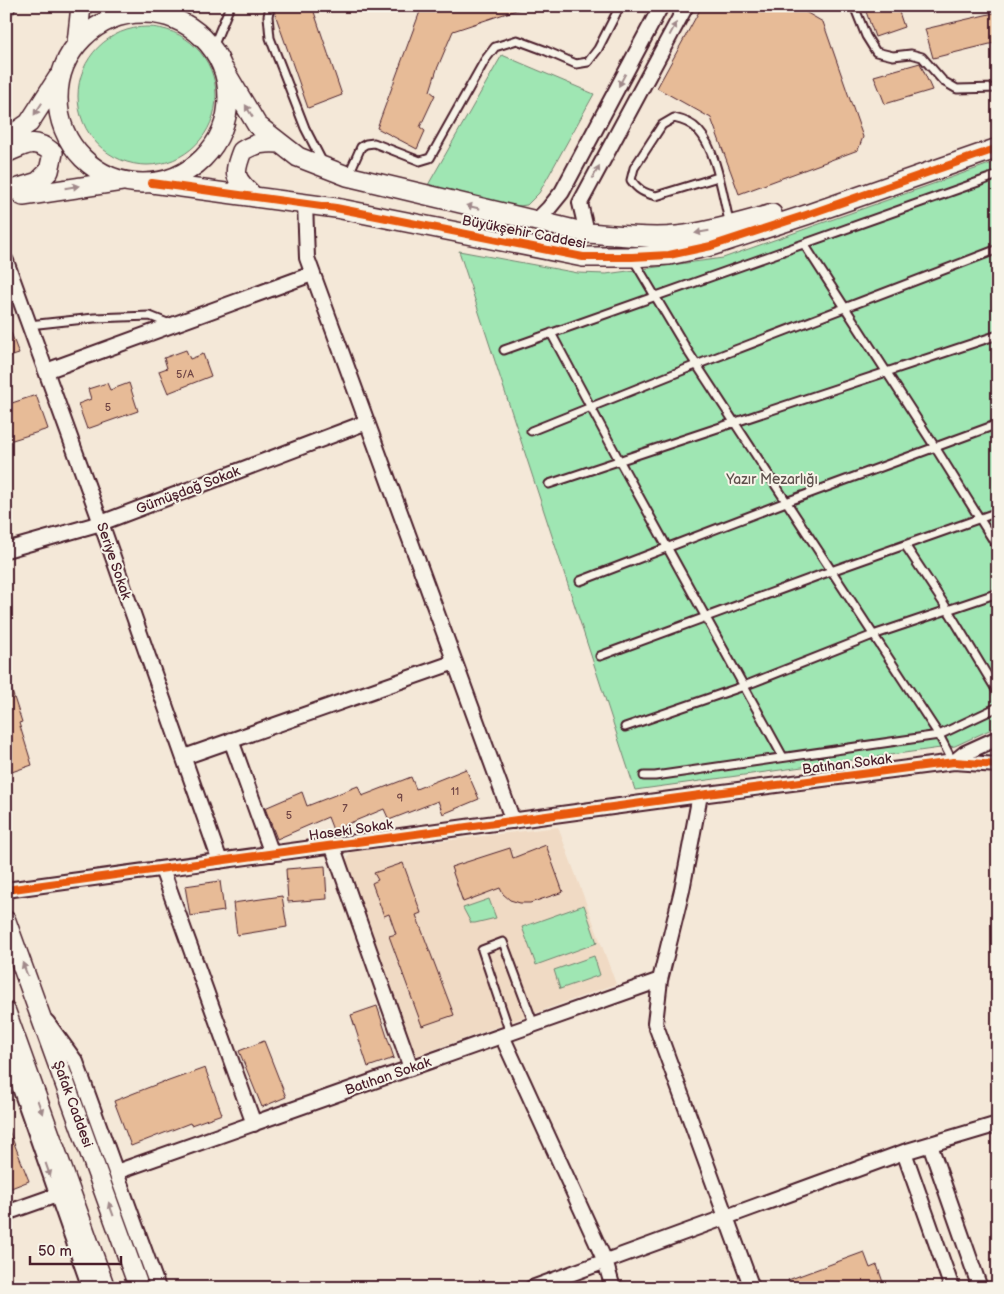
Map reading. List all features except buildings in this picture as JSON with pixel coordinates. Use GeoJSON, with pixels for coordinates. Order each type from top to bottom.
{"type":"FeatureCollection","features":[{"type":"Feature","properties":{"kind":"street"},"geometry":{"type":"LineString","coordinates":[[77,43],[80,6]]}},
{"type":"Feature","properties":{"kind":"street"},"geometry":{"type":"LineString","coordinates":[[536,222],[562,192],[661,6]]}},
{"type":"Feature","properties":{"kind":"street"},"geometry":{"type":"LineString","coordinates":[[587,233],[580,203],[686,6]]}},
{"type":"Feature","properties":{"kind":"street"},"geometry":{"type":"LineString","coordinates":[[6,199],[72,187],[123,181],[152,183],[177,176],[199,163],[216,144],[226,120],[229,95],[224,70],[212,47],[194,29],[174,14],[171,17],[146,12],[120,16],[97,26],[77,43],[64,66],[58,94],[61,123],[75,149],[96,169],[123,181]]}},
{"type":"Feature","properties":{"kind":"street"},"geometry":{"type":"LineString","coordinates":[[6,139],[29,123],[63,70]]}},
{"type":"Feature","properties":{"kind":"street","name":"Büyükşehir Caddesi"},"geometry":{"type":"LineString","coordinates":[[224,70],[258,125],[298,157],[348,176],[587,233],[623,236],[676,236],[730,226],[790,208],[998,136]]}},
{"type":"Feature","properties":{"kind":"street"},"geometry":{"type":"LineString","coordinates":[[254,197],[240,182],[235,172],[242,151],[252,145],[264,142],[280,143]]}},
{"type":"Feature","properties":{"kind":"street"},"geometry":{"type":"LineString","coordinates":[[6,154],[26,143],[38,143],[53,153],[49,171],[38,182],[6,192]]}},
{"type":"Feature","properties":{"kind":"street","name":"Büyükşehir Caddesi"},"geometry":{"type":"LineString","coordinates":[[152,183],[305,203],[583,257],[632,257],[670,255],[711,246],[998,148]]}},
{"type":"Feature","properties":{"kind":"street"},"geometry":{"type":"LineString","coordinates":[[562,192],[580,203]]}},
{"type":"Feature","properties":{"kind":"street"},"geometry":{"type":"LineString","coordinates":[[305,203],[307,258],[312,274],[514,821]]}},
{"type":"Feature","properties":{"kind":"street","name":"Seriye Sokak"},"geometry":{"type":"LineString","coordinates":[[6,261],[220,861]]}},
{"type":"Feature","properties":{"kind":"street"},"geometry":{"type":"LineString","coordinates":[[46,371],[312,274]]}},
{"type":"Feature","properties":{"kind":"street","name":"Gümüşdağ Sokak"},"geometry":{"type":"LineString","coordinates":[[6,550],[101,523],[367,422]]}},
{"type":"Feature","properties":{"kind":"street"},"geometry":{"type":"LineString","coordinates":[[184,757],[455,662]]}},
{"type":"Feature","properties":{"kind":"street"},"geometry":{"type":"LineString","coordinates":[[954,762],[965,753],[998,738]]}},
{"type":"Feature","properties":{"kind":"street"},"geometry":{"type":"LineString","coordinates":[[231,740],[272,854]]}},
{"type":"Feature","properties":{"kind":"street","name":"Batıhan Sokak"},"geometry":{"type":"LineString","coordinates":[[700,795],[954,762],[998,765]]}},
{"type":"Feature","properties":{"kind":"street"},"geometry":{"type":"LineString","coordinates":[[700,795],[682,890],[660,980],[655,1023],[752,1288]]}},
{"type":"Feature","properties":{"kind":"street","name":"Haseki Sokak"},"geometry":{"type":"LineString","coordinates":[[6,890],[700,795]]}},
{"type":"Feature","properties":{"kind":"street"},"geometry":{"type":"LineString","coordinates":[[332,846],[411,1068]]}},
{"type":"Feature","properties":{"kind":"street"},"geometry":{"type":"LineString","coordinates":[[162,869],[254,1124]]}},
{"type":"Feature","properties":{"kind":"street","name":"Şafak Caddesi"},"geometry":{"type":"LineString","coordinates":[[6,921],[42,1015],[139,1288]]}},
{"type":"Feature","properties":{"kind":"street","name":"Batıhan Sokak"},"geometry":{"type":"LineString","coordinates":[[116,1172],[660,980]]}},
{"type":"Feature","properties":{"kind":"street"},"geometry":{"type":"LineString","coordinates":[[42,1015],[76,1062],[158,1288]]}},
{"type":"Feature","properties":{"kind":"street"},"geometry":{"type":"LineString","coordinates":[[8,1017],[13,1068],[90,1288]]}},
{"type":"Feature","properties":{"kind":"street"},"geometry":{"type":"LineString","coordinates":[[8,1017],[105,1288]]}},
{"type":"Feature","properties":{"kind":"street"},"geometry":{"type":"LineString","coordinates":[[506,1035],[605,1261],[614,1288]]}},
{"type":"Feature","properties":{"kind":"street"},"geometry":{"type":"LineString","coordinates":[[532,1288],[904,1152],[998,1124]]}},
{"type":"Feature","properties":{"kind":"street"},"geometry":{"type":"LineString","coordinates":[[930,1144],[980,1288]]}},
{"type":"Feature","properties":{"kind":"street"},"geometry":{"type":"LineString","coordinates":[[904,1152],[952,1288]]}},
{"type":"Feature","properties":{"kind":"street"},"geometry":{"type":"LineString","coordinates":[[6,1213],[57,1195]]}},
{"type":"Feature","properties":{"kind":"lane"},"geometry":{"type":"LineString","coordinates":[[212,47],[230,6]]}},
{"type":"Feature","properties":{"kind":"lane"},"geometry":{"type":"LineString","coordinates":[[270,6],[268,16],[270,38],[305,128],[325,168]]}},
{"type":"Feature","properties":{"kind":"lane"},"geometry":{"type":"LineString","coordinates":[[348,176],[361,147],[366,144],[374,143],[420,161],[430,158],[484,60],[495,47],[517,40],[576,64],[588,62],[598,49],[620,6]]}},
{"type":"Feature","properties":{"kind":"lane"},"geometry":{"type":"LineString","coordinates":[[854,6],[866,36],[876,52],[893,56],[911,54],[922,57],[942,81],[957,89],[998,88]]}},
{"type":"Feature","properties":{"kind":"lane"},"geometry":{"type":"LineString","coordinates":[[718,177],[656,196],[646,194],[637,189],[632,180],[634,168],[662,125],[674,118],[686,121],[698,129],[710,146],[718,177],[730,226]]}},
{"type":"Feature","properties":{"kind":"lane"},"geometry":{"type":"LineString","coordinates":[[504,350],[998,176]]}},
{"type":"Feature","properties":{"kind":"lane"},"geometry":{"type":"LineString","coordinates":[[804,244],[998,548]]}},
{"type":"Feature","properties":{"kind":"lane"},"geometry":{"type":"LineString","coordinates":[[531,431],[696,365],[998,250]]}},
{"type":"Feature","properties":{"kind":"lane"},"geometry":{"type":"LineString","coordinates":[[632,257],[696,365],[939,735],[954,762]]}},
{"type":"Feature","properties":{"kind":"lane"},"geometry":{"type":"LineString","coordinates":[[30,325],[94,318],[150,316],[173,325]]}},
{"type":"Feature","properties":{"kind":"lane"},"geometry":{"type":"LineString","coordinates":[[551,333],[783,757]]}},
{"type":"Feature","properties":{"kind":"lane"},"geometry":{"type":"LineString","coordinates":[[549,484],[998,335]]}},
{"type":"Feature","properties":{"kind":"lane"},"geometry":{"type":"LineString","coordinates":[[580,581],[786,502],[998,424]]}},
{"type":"Feature","properties":{"kind":"lane"},"geometry":{"type":"LineString","coordinates":[[600,656],[998,512]]}},
{"type":"Feature","properties":{"kind":"lane"},"geometry":{"type":"LineString","coordinates":[[905,545],[948,610],[998,693]]}},
{"type":"Feature","properties":{"kind":"lane"},"geometry":{"type":"LineString","coordinates":[[625,728],[744,686],[873,634],[998,594]]}},
{"type":"Feature","properties":{"kind":"lane"},"geometry":{"type":"LineString","coordinates":[[644,776],[655,776],[939,735],[998,707]]}},
{"type":"Feature","properties":{"kind":"lane"},"geometry":{"type":"LineString","coordinates":[[506,1035],[482,950],[503,942],[534,1025]]}},
{"type":"Feature","properties":{"kind":"shaded area"},"geometry":{"type":"Polygon","coordinates":[[[558,827],[616,984],[416,1056],[345,863],[351,852],[558,827]]]}},
{"type":"Feature","properties":{"kind":"green space"},"geometry":{"type":"Polygon","coordinates":[[[147,27],[173,33],[196,47],[210,70],[216,96],[210,122],[196,145],[173,159],[147,165],[121,159],[98,145],[84,122],[78,96],[84,70],[98,47],[121,33],[147,27]]]}},
{"type":"Feature","properties":{"kind":"green space"},"geometry":{"type":"Polygon","coordinates":[[[502,55],[594,94],[539,193],[527,205],[511,207],[428,185],[502,55]]]}},
{"type":"Feature","properties":{"kind":"green space","name":"Yazır Mezarlığı"},"geometry":{"type":"Polygon","coordinates":[[[998,161],[998,726],[955,746],[635,790],[459,251],[578,273],[606,274],[723,258],[998,161]]]}},
{"type":"Feature","properties":{"kind":"green space"},"geometry":{"type":"Polygon","coordinates":[[[489,899],[496,918],[471,923],[463,908],[489,899]]]}},
{"type":"Feature","properties":{"kind":"green space"},"geometry":{"type":"Polygon","coordinates":[[[584,905],[597,943],[536,965],[522,927],[584,905]]]}},
{"type":"Feature","properties":{"kind":"green space"},"geometry":{"type":"Polygon","coordinates":[[[594,956],[600,975],[560,989],[554,970],[594,956]]]}},
{"type":"Feature","properties":{"kind":"cycle path"},"geometry":{"type":"LineString","coordinates":[[152,183],[336,208],[583,257],[632,257],[669,255],[711,246],[998,148]]}},
{"type":"Feature","properties":{"kind":"cycle path"},"geometry":{"type":"LineString","coordinates":[[6,890],[954,762],[998,765]]}}]}
